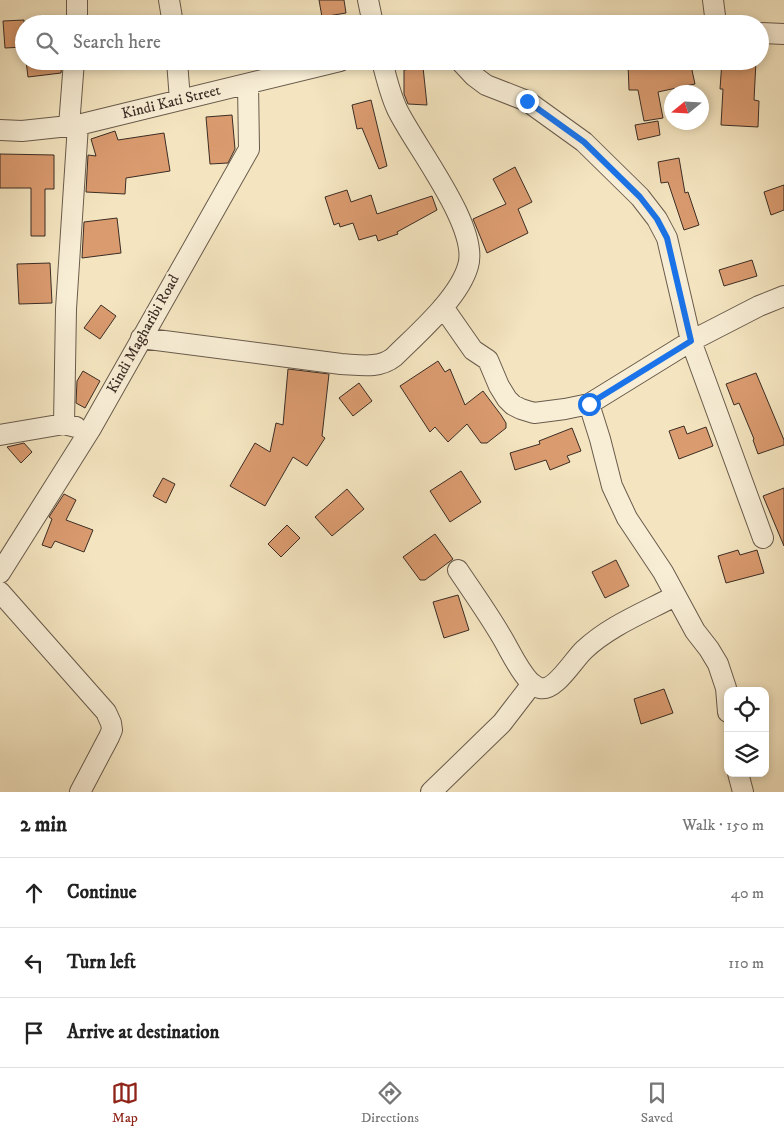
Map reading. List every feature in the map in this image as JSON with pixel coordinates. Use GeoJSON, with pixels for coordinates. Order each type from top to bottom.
{"type":"FeatureCollection","features":[{"type":"Feature","properties":{"kind":"street"},"geometry":{"type":"LineString","coordinates":[[76,15],[77,0]]}},
{"type":"Feature","properties":{"kind":"street"},"geometry":{"type":"LineString","coordinates":[[169,0],[172,15]]}},
{"type":"Feature","properties":{"kind":"street"},"geometry":{"type":"LineString","coordinates":[[368,0],[371,15]]}},
{"type":"Feature","properties":{"kind":"street"},"geometry":{"type":"LineString","coordinates":[[713,0],[715,15]]}},
{"type":"Feature","properties":{"kind":"street"},"geometry":{"type":"LineString","coordinates":[[769,33],[784,34]]}},
{"type":"Feature","properties":{"kind":"street"},"geometry":{"type":"LineString","coordinates":[[64,424],[66,309],[74,126],[74,70]]}},
{"type":"Feature","properties":{"kind":"street"},"geometry":{"type":"LineString","coordinates":[[178,70],[180,100]]}},
{"type":"Feature","properties":{"kind":"street","name":"Kindi Kati Street"},"geometry":{"type":"LineString","coordinates":[[0,130],[74,126],[304,70]]}},
{"type":"Feature","properties":{"kind":"street"},"geometry":{"type":"LineString","coordinates":[[141,338],[342,364],[373,366],[386,363],[394,357],[443,307],[462,280],[469,264],[470,246],[446,191],[396,108],[385,70]]}},
{"type":"Feature","properties":{"kind":"street"},"geometry":{"type":"LineString","coordinates":[[468,70],[486,85],[527,101],[584,142],[640,197],[657,219],[667,238],[691,341],[763,538]]}},
{"type":"Feature","properties":{"kind":"street","name":"Kindi Magharibi Road"},"geometry":{"type":"LineString","coordinates":[[0,573],[90,430],[249,149],[248,84]]}},
{"type":"Feature","properties":{"kind":"street"},"geometry":{"type":"LineString","coordinates":[[443,307],[473,350],[488,360],[499,386],[513,405],[528,412],[534,412],[565,410],[589,404],[691,341],[759,306],[784,296]]}},
{"type":"Feature","properties":{"kind":"street"},"geometry":{"type":"LineString","coordinates":[[589,404],[612,486],[627,518],[663,572],[694,631],[709,648],[718,664],[726,687]]}},
{"type":"Feature","properties":{"kind":"street"},"geometry":{"type":"LineString","coordinates":[[0,435],[64,424],[90,430]]}},
{"type":"Feature","properties":{"kind":"street"},"geometry":{"type":"LineString","coordinates":[[458,570],[499,632],[522,672],[532,684],[540,688],[551,686],[557,682],[584,650],[598,639],[675,596]]}},
{"type":"Feature","properties":{"kind":"street"},"geometry":{"type":"LineString","coordinates":[[0,592],[88,690],[106,712],[111,723],[112,730],[109,737],[80,792]]}},
{"type":"Feature","properties":{"kind":"street"},"geometry":{"type":"LineString","coordinates":[[431,792],[502,723],[532,684]]}},
{"type":"Feature","properties":{"kind":"street"},"geometry":{"type":"LineString","coordinates":[[739,777],[743,792]]}},
{"type":"Feature","properties":{"kind":"building"},"geometry":{"type":"Polygon","coordinates":[[[319,0],[344,0],[346,13],[322,15],[319,0]]]}},
{"type":"Feature","properties":{"kind":"building"},"geometry":{"type":"Polygon","coordinates":[[[15,20],[15,47],[5,48],[3,21],[15,20]]]}},
{"type":"Feature","properties":{"kind":"building"},"geometry":{"type":"Polygon","coordinates":[[[27,70],[61,70],[61,73],[28,77],[27,70]]]}},
{"type":"Feature","properties":{"kind":"building"},"geometry":{"type":"Polygon","coordinates":[[[404,70],[423,70],[427,105],[408,104],[404,94],[404,70]]]}},
{"type":"Feature","properties":{"kind":"building"},"geometry":{"type":"Polygon","coordinates":[[[628,70],[692,70],[695,84],[664,85],[664,91],[658,92],[663,118],[644,121],[638,90],[629,90],[628,70]]]}},
{"type":"Feature","properties":{"kind":"building"},"geometry":{"type":"Polygon","coordinates":[[[721,70],[756,70],[754,100],[759,101],[758,127],[721,125],[723,89],[720,89],[721,70]]]}},
{"type":"Feature","properties":{"kind":"building"},"geometry":{"type":"Polygon","coordinates":[[[371,100],[387,166],[379,169],[362,128],[357,129],[352,105],[371,100]]]}},
{"type":"Feature","properties":{"kind":"building"},"geometry":{"type":"Polygon","coordinates":[[[232,115],[235,149],[228,163],[210,164],[206,117],[232,115]]]}},
{"type":"Feature","properties":{"kind":"building"},"geometry":{"type":"Polygon","coordinates":[[[658,121],[660,135],[638,140],[635,125],[658,121]]]}},
{"type":"Feature","properties":{"kind":"building"},"geometry":{"type":"Polygon","coordinates":[[[115,131],[118,140],[164,133],[170,171],[126,178],[125,194],[86,192],[88,155],[96,156],[91,139],[115,131]]]}},
{"type":"Feature","properties":{"kind":"building"},"geometry":{"type":"Polygon","coordinates":[[[0,154],[54,155],[54,189],[45,189],[45,236],[31,236],[31,188],[0,188],[0,154]]]}},
{"type":"Feature","properties":{"kind":"building"},"geometry":{"type":"Polygon","coordinates":[[[679,158],[685,193],[688,192],[699,225],[684,230],[668,182],[661,183],[658,162],[679,158]]]}},
{"type":"Feature","properties":{"kind":"building"},"geometry":{"type":"Polygon","coordinates":[[[515,167],[532,202],[518,209],[528,233],[487,253],[473,219],[506,204],[493,179],[515,167]]]}},
{"type":"Feature","properties":{"kind":"building"},"geometry":{"type":"Polygon","coordinates":[[[784,185],[784,210],[771,215],[764,192],[784,185]]]}},
{"type":"Feature","properties":{"kind":"building"},"geometry":{"type":"Polygon","coordinates":[[[347,190],[351,202],[371,195],[377,214],[432,196],[437,210],[397,232],[398,234],[378,241],[376,235],[359,240],[353,223],[340,227],[339,223],[334,225],[325,197],[347,190]]]}},
{"type":"Feature","properties":{"kind":"building"},"geometry":{"type":"Polygon","coordinates":[[[117,218],[121,253],[82,258],[84,222],[117,218]]]}},
{"type":"Feature","properties":{"kind":"building"},"geometry":{"type":"Polygon","coordinates":[[[752,260],[757,276],[724,286],[719,270],[752,260]]]}},
{"type":"Feature","properties":{"kind":"building"},"geometry":{"type":"Polygon","coordinates":[[[50,263],[52,303],[19,304],[17,264],[50,263]]]}},
{"type":"Feature","properties":{"kind":"building"},"geometry":{"type":"Polygon","coordinates":[[[101,305],[116,316],[100,339],[84,328],[101,305]]]}},
{"type":"Feature","properties":{"kind":"building"},"geometry":{"type":"Polygon","coordinates":[[[438,361],[445,372],[450,369],[465,405],[483,391],[506,423],[506,428],[487,443],[481,443],[467,424],[448,442],[435,427],[430,432],[400,386],[438,361]]]}},
{"type":"Feature","properties":{"kind":"building"},"geometry":{"type":"Polygon","coordinates":[[[288,369],[329,374],[322,436],[325,438],[307,466],[293,457],[265,506],[230,486],[255,443],[270,452],[276,423],[283,425],[288,369]]]}},
{"type":"Feature","properties":{"kind":"building"},"geometry":{"type":"Polygon","coordinates":[[[83,371],[100,381],[85,408],[76,403],[77,381],[83,371]]]}},
{"type":"Feature","properties":{"kind":"building"},"geometry":{"type":"Polygon","coordinates":[[[756,373],[784,440],[784,445],[758,454],[739,403],[734,405],[726,384],[756,373]]]}},
{"type":"Feature","properties":{"kind":"building"},"geometry":{"type":"Polygon","coordinates":[[[359,383],[372,401],[353,416],[339,398],[359,383]]]}},
{"type":"Feature","properties":{"kind":"building"},"geometry":{"type":"Polygon","coordinates":[[[684,426],[687,434],[706,427],[713,446],[679,459],[669,431],[684,426]]]}},
{"type":"Feature","properties":{"kind":"building"},"geometry":{"type":"Polygon","coordinates":[[[572,428],[581,451],[567,456],[570,462],[550,470],[546,460],[515,470],[510,453],[540,444],[539,441],[572,428]]]}},
{"type":"Feature","properties":{"kind":"building"},"geometry":{"type":"Polygon","coordinates":[[[24,443],[32,452],[21,463],[7,447],[24,443]]]}},
{"type":"Feature","properties":{"kind":"building"},"geometry":{"type":"Polygon","coordinates":[[[461,471],[481,502],[450,522],[430,491],[461,471]]]}},
{"type":"Feature","properties":{"kind":"building"},"geometry":{"type":"Polygon","coordinates":[[[163,478],[175,484],[166,503],[153,496],[163,478]]]}},
{"type":"Feature","properties":{"kind":"building"},"geometry":{"type":"Polygon","coordinates":[[[784,488],[784,546],[763,496],[784,488]]]}},
{"type":"Feature","properties":{"kind":"building"},"geometry":{"type":"Polygon","coordinates":[[[347,489],[364,509],[332,536],[315,517],[347,489]]]}},
{"type":"Feature","properties":{"kind":"building"},"geometry":{"type":"Polygon","coordinates":[[[64,494],[76,500],[66,520],[93,530],[84,552],[55,541],[51,548],[42,545],[52,519],[49,517],[64,494]]]}},
{"type":"Feature","properties":{"kind":"building"},"geometry":{"type":"Polygon","coordinates":[[[287,525],[300,538],[281,557],[268,544],[287,525]]]}},
{"type":"Feature","properties":{"kind":"building"},"geometry":{"type":"Polygon","coordinates":[[[435,534],[453,559],[425,580],[420,580],[403,557],[435,534]]]}},
{"type":"Feature","properties":{"kind":"building"},"geometry":{"type":"Polygon","coordinates":[[[738,550],[740,555],[757,550],[764,573],[726,583],[718,556],[738,550]]]}},
{"type":"Feature","properties":{"kind":"building"},"geometry":{"type":"Polygon","coordinates":[[[616,560],[629,586],[605,598],[592,572],[616,560]]]}},
{"type":"Feature","properties":{"kind":"building"},"geometry":{"type":"Polygon","coordinates":[[[458,595],[469,630],[444,638],[433,602],[458,595]]]}},
{"type":"Feature","properties":{"kind":"building"},"geometry":{"type":"Polygon","coordinates":[[[664,689],[673,713],[641,724],[634,699],[664,689]]]}},
{"type":"Feature","properties":{"kind":"route"},"geometry":{"type":"LineString","coordinates":[[527,101],[584,142],[640,197],[657,219],[667,238],[691,341],[589,404]]}}]}
